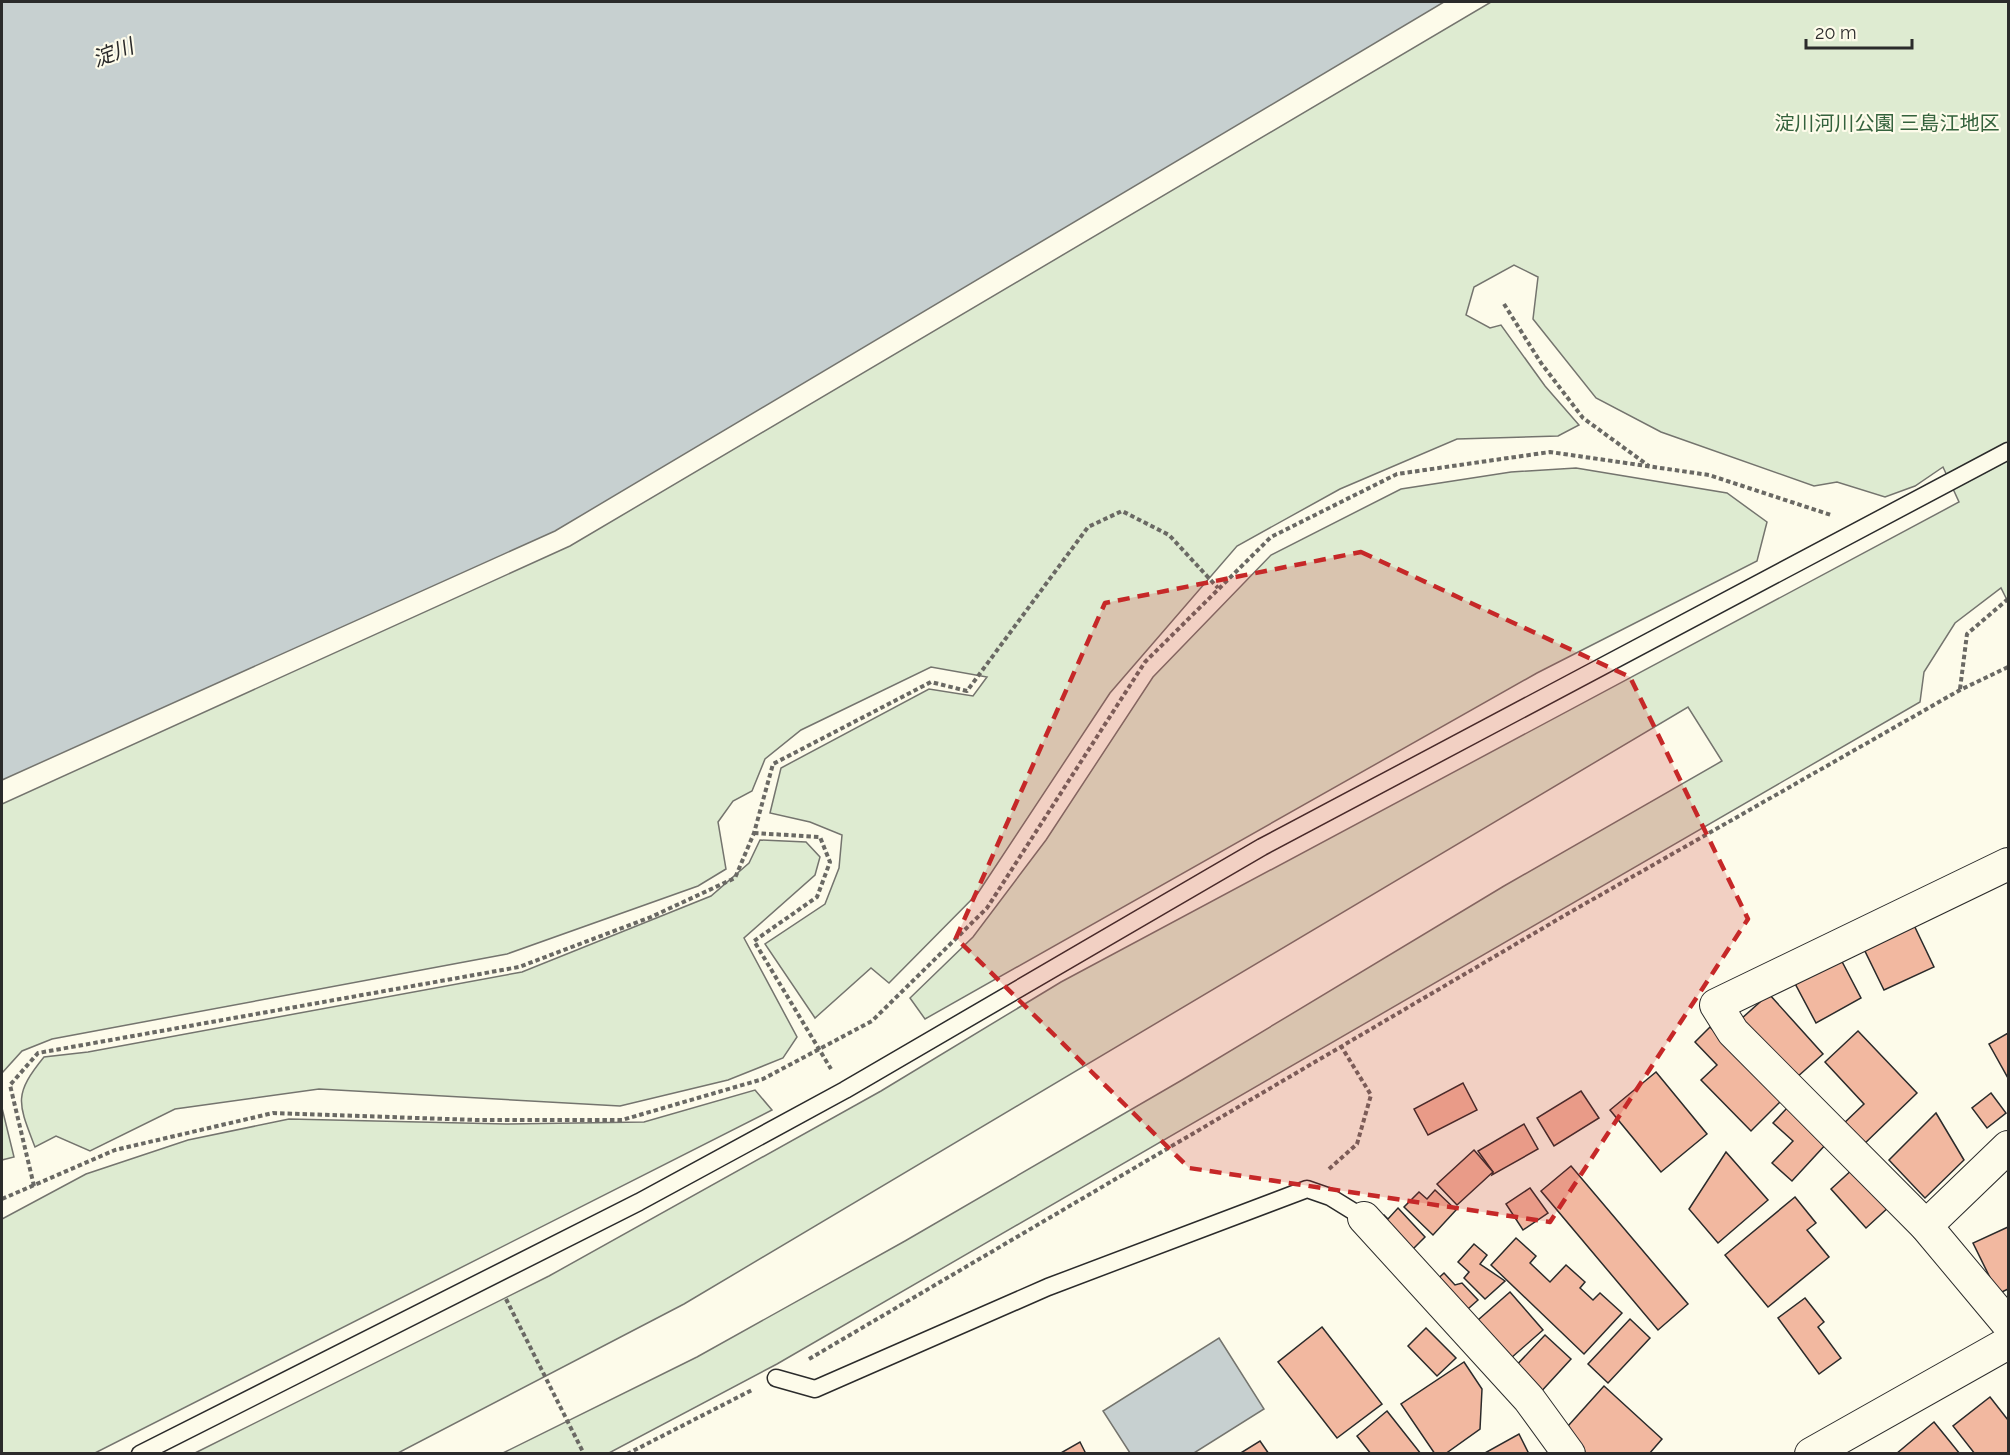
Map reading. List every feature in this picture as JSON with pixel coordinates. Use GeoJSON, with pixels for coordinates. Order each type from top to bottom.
{"type":"FeatureCollection","features":[{"type":"Feature","properties":{"kind":"street"},"geometry":{"type":"LineString","coordinates":[[2008,864],[1716,1005],[1733,1032],[1926,1226],[2008,1324]]}},
{"type":"Feature","properties":{"kind":"street"},"geometry":{"type":"LineString","coordinates":[[1926,1226],[2008,1147]]}},
{"type":"Feature","properties":{"kind":"street"},"geometry":{"type":"LineString","coordinates":[[1364,1218],[1529,1399],[1569,1454]]}},
{"type":"Feature","properties":{"kind":"street"},"geometry":{"type":"LineString","coordinates":[[1811,1454],[2008,1343]]}},
{"type":"Feature","properties":{"kind":"lane"},"geometry":{"type":"LineString","coordinates":[[140,1454],[639,1202],[845,1090],[1262,847],[2008,451]]}},
{"type":"Feature","properties":{"kind":"lane"},"geometry":{"type":"LineString","coordinates":[[776,1378],[815,1389],[1048,1287],[1306,1189],[1330,1197],[1364,1218]]}},
{"type":"Feature","properties":{"kind":"path"},"geometry":{"type":"LineString","coordinates":[[1504,304],[1541,363],[1583,418],[1650,467]]}},
{"type":"Feature","properties":{"kind":"path"},"geometry":{"type":"LineString","coordinates":[[2,1199],[115,1150],[273,1113],[476,1120],[622,1120],[763,1079],[872,1021],[987,908],[1144,662],[1270,537],[1397,474],[1550,452],[1709,475],[1863,526]]}},
{"type":"Feature","properties":{"kind":"path"},"geometry":{"type":"LineString","coordinates":[[33,1186],[10,1085],[38,1053],[519,967],[651,917],[735,878],[754,833],[773,764],[930,682],[967,691],[1088,527],[1122,511],[1169,536],[1218,588]]}},
{"type":"Feature","properties":{"kind":"path"},"geometry":{"type":"LineString","coordinates":[[1960,690],[1967,634],[2008,599]]}},
{"type":"Feature","properties":{"kind":"path"},"geometry":{"type":"LineString","coordinates":[[627,1454],[776,1378],[1577,908],[1960,690],[2008,667]]}},
{"type":"Feature","properties":{"kind":"path"},"geometry":{"type":"LineString","coordinates":[[754,833],[820,837],[830,861],[817,897],[754,941],[818,1049]]}},
{"type":"Feature","properties":{"kind":"path"},"geometry":{"type":"LineString","coordinates":[[1306,1189],[1357,1144],[1371,1095],[1341,1046]]}},
{"type":"Feature","properties":{"kind":"path"},"geometry":{"type":"LineString","coordinates":[[494,1275],[584,1454]]}},
{"type":"Feature","properties":{"kind":"highlighted area"},"geometry":{"type":"Polygon","coordinates":[[[1361,552],[1630,677],[1748,919],[1550,1222],[1189,1168],[956,938],[1105,603],[1361,552]]]}},
{"type":"Feature","properties":{"kind":"green space","name":"淀川河川公園 三島江地区"},"geometry":{"type":"Polygon","coordinates":[[[1491,2],[2008,2],[2008,602],[2001,588],[1955,623],[1924,672],[1920,702],[777,1364],[609,1453],[503,1453],[697,1357],[905,1241],[1182,1080],[1504,886],[1722,761],[1688,707],[684,1304],[398,1453],[195,1453],[549,1276],[881,1091],[1061,982],[1959,502],[1943,467],[1915,486],[1885,497],[1837,482],[1814,486],[1661,432],[1596,398],[1533,319],[1538,277],[1514,265],[1474,287],[1466,315],[1490,328],[1501,325],[1545,386],[1579,425],[1558,436],[1457,439],[1340,489],[1237,546],[1110,693],[978,893],[889,983],[871,968],[815,1018],[765,944],[825,904],[839,868],[842,835],[810,822],[770,813],[781,768],[929,689],[973,696],[987,677],[931,667],[801,730],[765,759],[752,791],[733,801],[718,822],[726,869],[698,886],[507,954],[52,1039],[22,1051],[2,1073],[2,804],[570,546],[1491,2]]]}},
{"type":"Feature","properties":{"kind":"green space"},"geometry":{"type":"Polygon","coordinates":[[[1576,468],[1727,493],[1767,522],[1757,561],[1537,673],[925,1019],[910,998],[973,937],[1046,840],[1153,677],[1271,555],[1401,489],[1511,472],[1576,468]]]}},
{"type":"Feature","properties":{"kind":"green space"},"geometry":{"type":"Polygon","coordinates":[[[760,840],[806,842],[820,857],[815,875],[744,938],[797,1037],[783,1058],[728,1080],[620,1106],[319,1089],[175,1109],[90,1151],[56,1136],[35,1147],[25,1120],[22,1100],[27,1081],[44,1057],[88,1052],[522,972],[711,896],[749,863],[760,840]]]}},
{"type":"Feature","properties":{"kind":"green space"},"geometry":{"type":"Polygon","coordinates":[[[755,1090],[772,1110],[95,1453],[2,1453],[2,1219],[86,1174],[188,1140],[289,1119],[506,1124],[644,1122],[755,1090]]]}},
{"type":"Feature","properties":{"kind":"green space"},"geometry":{"type":"Polygon","coordinates":[[[2,1108],[14,1157],[2,1160],[2,1108]]]}},
{"type":"Feature","properties":{"kind":"water","name":"淀川"},"geometry":{"type":"Polygon","coordinates":[[[2,2],[1444,2],[555,531],[2,780],[2,2]]]}},
{"type":"Feature","properties":{"kind":"water"},"geometry":{"type":"Polygon","coordinates":[[[1219,1338],[1264,1409],[1194,1453],[1130,1453],[1103,1411],[1219,1338]]]}},
{"type":"Feature","properties":{"kind":"building"},"geometry":{"type":"Polygon","coordinates":[[[1911,919],[1934,967],[1884,990],[1861,943],[1911,919]]]}},
{"type":"Feature","properties":{"kind":"building"},"geometry":{"type":"Polygon","coordinates":[[[1837,952],[1861,998],[1816,1023],[1791,976],[1837,952]]]}},
{"type":"Feature","properties":{"kind":"building"},"geometry":{"type":"Polygon","coordinates":[[[1769,994],[1823,1054],[1796,1078],[1741,1019],[1769,994]]]}},
{"type":"Feature","properties":{"kind":"building"},"geometry":{"type":"Polygon","coordinates":[[[1710,1027],[1782,1100],[1751,1131],[1701,1080],[1717,1065],[1695,1042],[1710,1027]]]}},
{"type":"Feature","properties":{"kind":"building"},"geometry":{"type":"Polygon","coordinates":[[[1858,1031],[1917,1093],[1860,1148],[1840,1127],[1864,1104],[1825,1062],[1858,1031]]]}},
{"type":"Feature","properties":{"kind":"building"},"geometry":{"type":"Polygon","coordinates":[[[2008,1033],[2008,1078],[1989,1044],[2008,1033]]]}},
{"type":"Feature","properties":{"kind":"building"},"geometry":{"type":"Polygon","coordinates":[[[1656,1072],[1707,1134],[1661,1172],[1610,1110],[1656,1072]]]}},
{"type":"Feature","properties":{"kind":"building"},"geometry":{"type":"Polygon","coordinates":[[[1463,1083],[1477,1110],[1428,1135],[1414,1109],[1463,1083]]]}},
{"type":"Feature","properties":{"kind":"building"},"geometry":{"type":"Polygon","coordinates":[[[1581,1091],[1599,1118],[1554,1146],[1537,1118],[1581,1091]]]}},
{"type":"Feature","properties":{"kind":"building"},"geometry":{"type":"Polygon","coordinates":[[[1991,1093],[2006,1113],[1987,1128],[1972,1108],[1991,1093]]]}},
{"type":"Feature","properties":{"kind":"building"},"geometry":{"type":"Polygon","coordinates":[[[1788,1107],[1827,1143],[1792,1181],[1772,1163],[1793,1141],[1773,1123],[1788,1107]]]}},
{"type":"Feature","properties":{"kind":"building"},"geometry":{"type":"Polygon","coordinates":[[[1936,1113],[1964,1160],[1925,1198],[1889,1160],[1936,1113]]]}},
{"type":"Feature","properties":{"kind":"building"},"geometry":{"type":"Polygon","coordinates":[[[1524,1124],[1538,1149],[1492,1175],[1493,1172],[1478,1151],[1524,1124]]]}},
{"type":"Feature","properties":{"kind":"building"},"geometry":{"type":"Polygon","coordinates":[[[1474,1150],[1493,1172],[1457,1205],[1437,1184],[1474,1150]]]}},
{"type":"Feature","properties":{"kind":"building"},"geometry":{"type":"Polygon","coordinates":[[[1726,1152],[1768,1200],[1718,1243],[1689,1209],[1726,1152]]]}},
{"type":"Feature","properties":{"kind":"building"},"geometry":{"type":"Polygon","coordinates":[[[1571,1166],[1688,1304],[1658,1330],[1541,1191],[1571,1166]]]}},
{"type":"Feature","properties":{"kind":"building"},"geometry":{"type":"Polygon","coordinates":[[[1854,1168],[1890,1206],[1866,1228],[1831,1189],[1854,1168]]]}},
{"type":"Feature","properties":{"kind":"building"},"geometry":{"type":"Polygon","coordinates":[[[1530,1188],[1548,1213],[1523,1230],[1506,1204],[1530,1188]]]}},
{"type":"Feature","properties":{"kind":"building"},"geometry":{"type":"Polygon","coordinates":[[[1435,1190],[1456,1210],[1433,1235],[1404,1207],[1419,1192],[1427,1199],[1435,1190]]]}},
{"type":"Feature","properties":{"kind":"building"},"geometry":{"type":"Polygon","coordinates":[[[1795,1197],[1816,1223],[1807,1230],[1829,1257],[1768,1307],[1725,1255],[1795,1197]]]}},
{"type":"Feature","properties":{"kind":"building"},"geometry":{"type":"Polygon","coordinates":[[[1398,1208],[1425,1237],[1407,1255],[1375,1224],[1384,1215],[1388,1219],[1398,1208]]]}},
{"type":"Feature","properties":{"kind":"building"},"geometry":{"type":"Polygon","coordinates":[[[2008,1227],[2008,1289],[1998,1294],[1973,1243],[2008,1227]]]}},
{"type":"Feature","properties":{"kind":"building"},"geometry":{"type":"Polygon","coordinates":[[[1516,1238],[1536,1256],[1530,1263],[1550,1282],[1566,1265],[1585,1282],[1580,1288],[1593,1300],[1600,1293],[1622,1313],[1584,1354],[1491,1265],[1516,1238]]]}},
{"type":"Feature","properties":{"kind":"building"},"geometry":{"type":"Polygon","coordinates":[[[1474,1244],[1487,1255],[1480,1264],[1505,1281],[1485,1299],[1464,1278],[1469,1272],[1458,1262],[1474,1244]]]}},
{"type":"Feature","properties":{"kind":"building"},"geometry":{"type":"Polygon","coordinates":[[[1444,1273],[1455,1285],[1462,1283],[1478,1300],[1460,1316],[1431,1285],[1444,1273]]]}},
{"type":"Feature","properties":{"kind":"building"},"geometry":{"type":"Polygon","coordinates":[[[1510,1292],[1543,1330],[1503,1365],[1470,1327],[1510,1292]]]}},
{"type":"Feature","properties":{"kind":"building"},"geometry":{"type":"Polygon","coordinates":[[[1805,1298],[1824,1322],[1818,1327],[1841,1358],[1819,1374],[1778,1318],[1805,1298]]]}},
{"type":"Feature","properties":{"kind":"building"},"geometry":{"type":"Polygon","coordinates":[[[1630,1319],[1650,1338],[1608,1383],[1588,1364],[1630,1319]]]}},
{"type":"Feature","properties":{"kind":"building"},"geometry":{"type":"Polygon","coordinates":[[[1322,1327],[1382,1404],[1337,1438],[1278,1362],[1322,1327]]]}},
{"type":"Feature","properties":{"kind":"building"},"geometry":{"type":"Polygon","coordinates":[[[1426,1328],[1456,1358],[1437,1376],[1408,1346],[1426,1328]]]}},
{"type":"Feature","properties":{"kind":"building"},"geometry":{"type":"Polygon","coordinates":[[[1545,1335],[1571,1359],[1538,1395],[1511,1371],[1545,1335]]]}},
{"type":"Feature","properties":{"kind":"building"},"geometry":{"type":"Polygon","coordinates":[[[1464,1362],[1482,1389],[1480,1429],[1445,1454],[1435,1454],[1401,1404],[1464,1362]]]}},
{"type":"Feature","properties":{"kind":"building"},"geometry":{"type":"Polygon","coordinates":[[[1604,1386],[1662,1439],[1649,1454],[1578,1454],[1559,1436],[1604,1386]]]}},
{"type":"Feature","properties":{"kind":"building"},"geometry":{"type":"Polygon","coordinates":[[[1990,1397],[2008,1420],[2008,1454],[1975,1454],[1953,1426],[1990,1397]]]}},
{"type":"Feature","properties":{"kind":"building"},"geometry":{"type":"Polygon","coordinates":[[[1387,1411],[1421,1454],[1371,1454],[1357,1436],[1387,1411]]]}},
{"type":"Feature","properties":{"kind":"building"},"geometry":{"type":"Polygon","coordinates":[[[1934,1422],[1960,1454],[1896,1454],[1934,1422]]]}},
{"type":"Feature","properties":{"kind":"building"},"geometry":{"type":"Polygon","coordinates":[[[1519,1434],[1529,1454],[1483,1454],[1519,1434]]]}},
{"type":"Feature","properties":{"kind":"building"},"geometry":{"type":"Polygon","coordinates":[[[1260,1441],[1269,1454],[1239,1454],[1260,1441]]]}},
{"type":"Feature","properties":{"kind":"building"},"geometry":{"type":"Polygon","coordinates":[[[1080,1442],[1086,1454],[1059,1454],[1080,1442]]]}}]}
